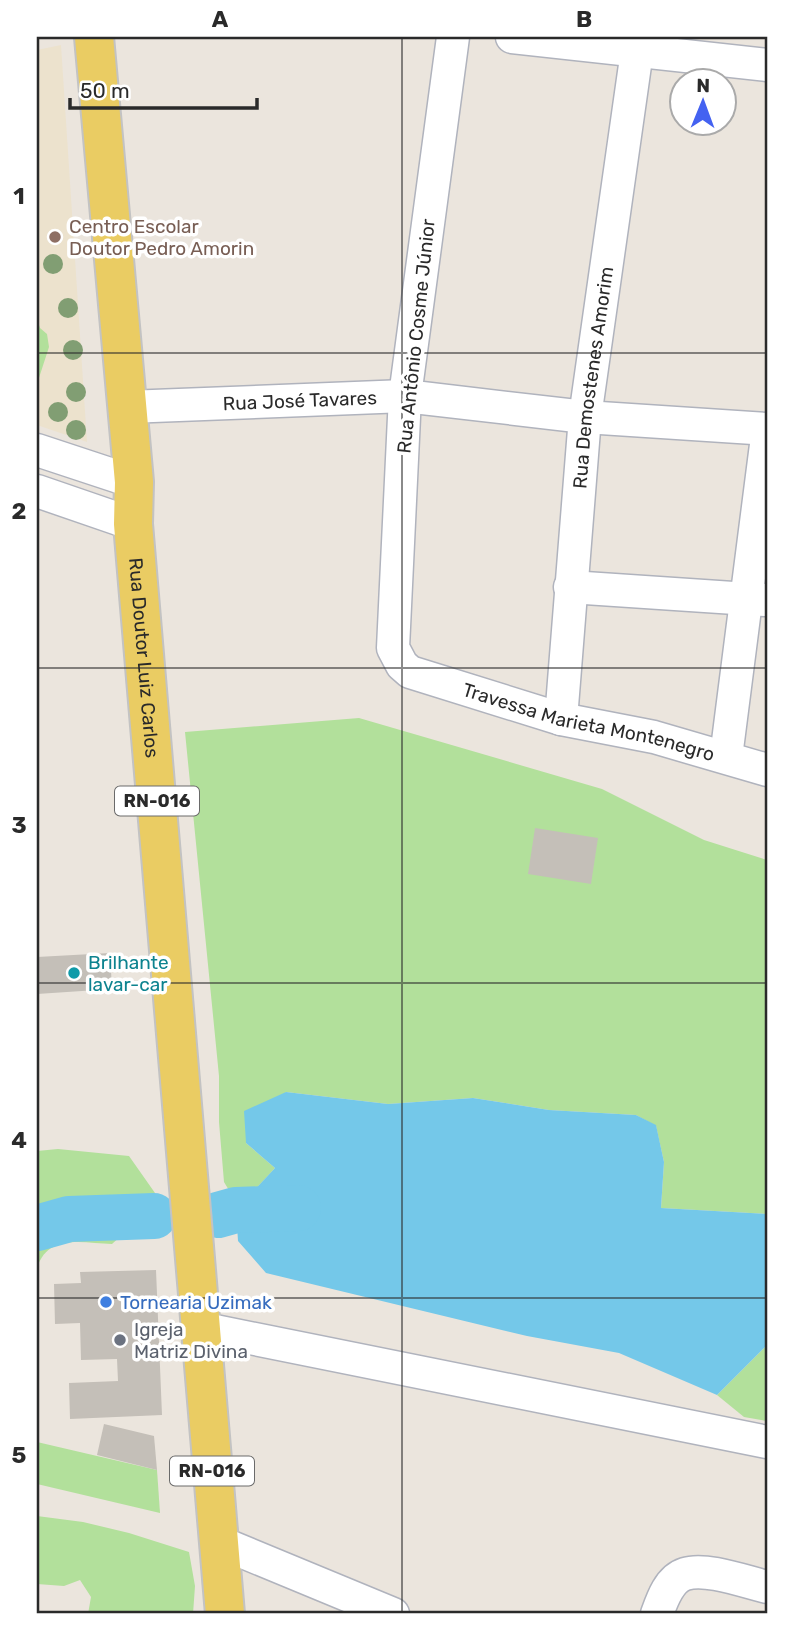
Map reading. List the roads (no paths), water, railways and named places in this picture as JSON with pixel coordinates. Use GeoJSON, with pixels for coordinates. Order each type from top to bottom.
{"type":"FeatureCollection","features":[{"type":"Feature","properties":{"kind":"main road","name":"Rua Doutor Luiz Carlos"},"geometry":{"type":"LineString","coordinates":[[94,37],[134,482],[133,524],[225,1614]]}},
{"type":"Feature","properties":{"kind":"street","name":"Rua Antônio Cosme Júnior"},"geometry":{"type":"LineString","coordinates":[[410,672],[402,665],[392,640],[405,396],[453,37]]}},
{"type":"Feature","properties":{"kind":"street"},"geometry":{"type":"LineString","coordinates":[[512,37],[639,43],[767,65]]}},
{"type":"Feature","properties":{"kind":"street","name":"Rua Demostenes Amorim"},"geometry":{"type":"LineString","coordinates":[[561,719],[585,417],[639,43]]}},
{"type":"Feature","properties":{"kind":"street","name":"Rua José Tavares"},"geometry":{"type":"LineString","coordinates":[[127,407],[405,396],[585,417],[767,429]]}},
{"type":"Feature","properties":{"kind":"street"},"geometry":{"type":"LineString","coordinates":[[726,757],[756,599],[767,438]]}},
{"type":"Feature","properties":{"kind":"street"},"geometry":{"type":"LineString","coordinates":[[37,450],[134,482]]}},
{"type":"Feature","properties":{"kind":"street"},"geometry":{"type":"LineString","coordinates":[[37,491],[133,524]]}},
{"type":"Feature","properties":{"kind":"street"},"geometry":{"type":"LineString","coordinates":[[570,587],[756,599]]}},
{"type":"Feature","properties":{"kind":"street","name":"Travessa Marieta Montenegro"},"geometry":{"type":"LineString","coordinates":[[410,672],[561,719],[654,737],[767,770]]}},
{"type":"Feature","properties":{"kind":"street"},"geometry":{"type":"LineString","coordinates":[[200,1328],[767,1442]]}},
{"type":"Feature","properties":{"kind":"street"},"geometry":{"type":"LineString","coordinates":[[219,1542],[393,1614]]}},
{"type":"Feature","properties":{"kind":"street"},"geometry":{"type":"LineString","coordinates":[[657,1614],[672,1583],[684,1574],[709,1573],[767,1587]]}},
{"type":"Feature","properties":{"kind":"water"},"geometry":{"type":"Polygon","coordinates":[[[286,1092],[388,1104],[473,1098],[549,1110],[636,1115],[656,1125],[664,1162],[661,1208],[767,1214],[767,1345],[717,1395],[619,1353],[527,1336],[266,1273],[238,1241],[236,1210],[275,1168],[246,1143],[244,1111],[286,1092]]]}},
{"type":"Feature","properties":{"kind":"waterway"},"geometry":{"type":"LineString","coordinates":[[218,1215],[236,1210],[298,1208]]}},
{"type":"Feature","properties":{"kind":"waterway"},"geometry":{"type":"LineString","coordinates":[[37,1228],[69,1219],[154,1216]]}},
{"type":"Feature","properties":{"kind":"place","name":"Centro Escolar Doutor Pedro Amorin"},"geometry":{"type":"Point","coordinates":[55,237]}},
{"type":"Feature","properties":{"kind":"place","name":"Brilhante lavar-car"},"geometry":{"type":"Point","coordinates":[74,973]}},
{"type":"Feature","properties":{"kind":"place","name":"Tornearia Uzimak"},"geometry":{"type":"Point","coordinates":[106,1302]}},
{"type":"Feature","properties":{"kind":"place","name":"Igreja Matriz Divina"},"geometry":{"type":"Point","coordinates":[120,1340]}}]}
